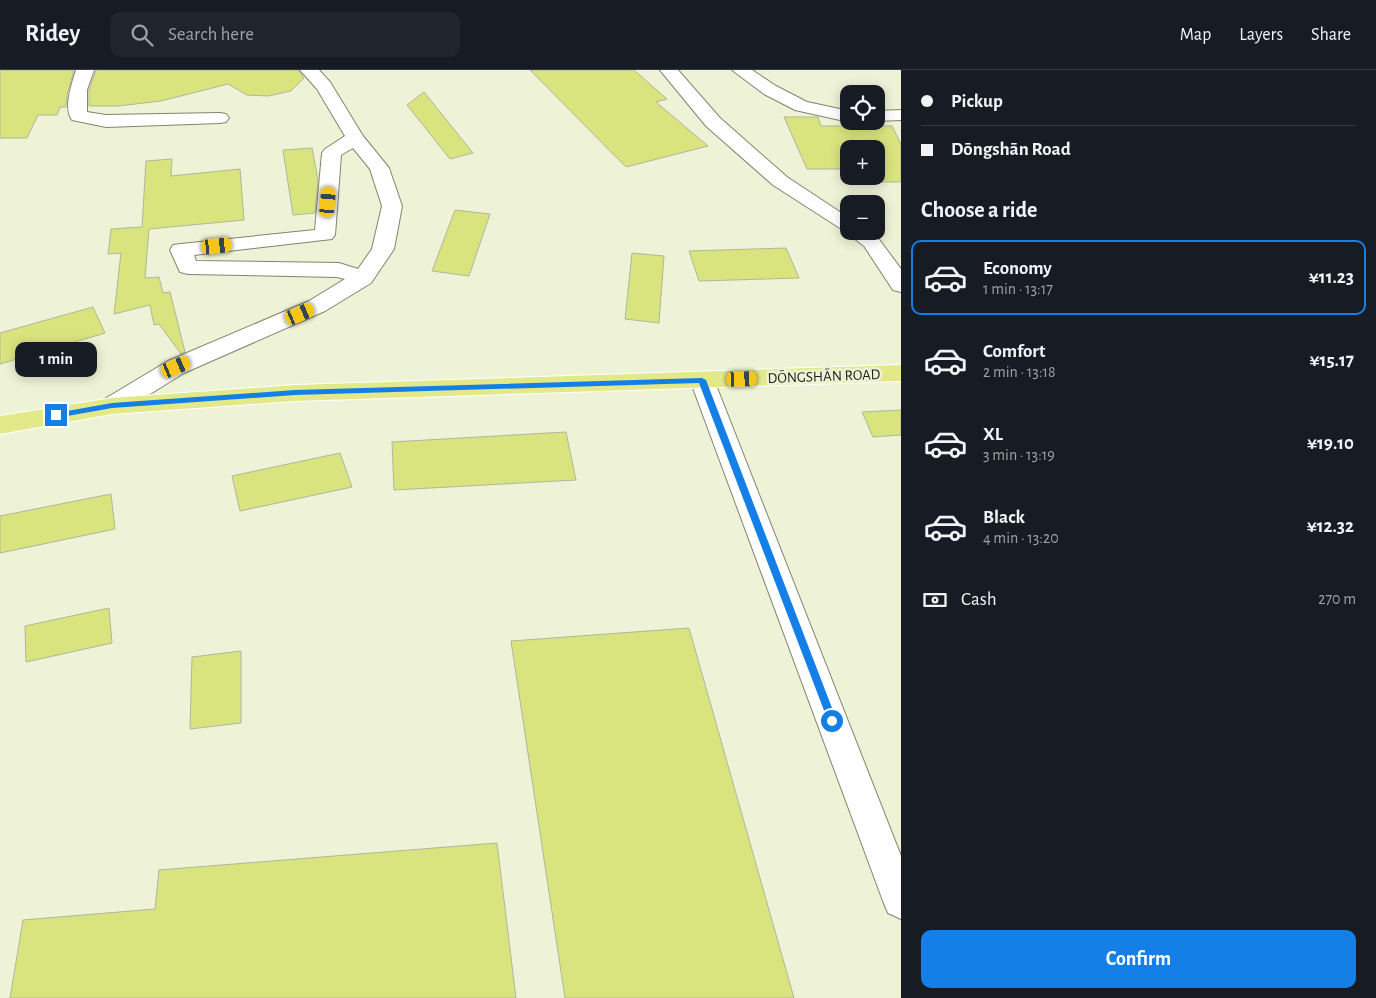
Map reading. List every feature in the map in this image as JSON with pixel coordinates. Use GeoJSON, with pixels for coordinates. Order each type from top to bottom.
{"type":"FeatureCollection","features":[{"type":"Feature","properties":{"kind":"main road","name":"DŌNGSHĀN ROAD"},"geometry":{"type":"LineString","coordinates":[[0,425],[112,406],[295,393],[901,373]]}},
{"type":"Feature","properties":{"kind":"lane"},"geometry":{"type":"LineString","coordinates":[[85,70],[78,90],[78,116],[106,121],[220,118]]}},
{"type":"Feature","properties":{"kind":"lane"},"geometry":{"type":"LineString","coordinates":[[112,406],[176,367],[317,306],[363,278],[383,249],[392,206],[380,168],[355,138],[324,86],[309,70]]}},
{"type":"Feature","properties":{"kind":"lane"},"geometry":{"type":"LineString","coordinates":[[669,70],[713,122],[780,181],[840,221]]}},
{"type":"Feature","properties":{"kind":"lane"},"geometry":{"type":"LineString","coordinates":[[741,70],[770,90],[801,106],[840,115]]}},
{"type":"Feature","properties":{"kind":"lane"},"geometry":{"type":"LineString","coordinates":[[885,116],[901,115]]}},
{"type":"Feature","properties":{"kind":"lane"},"geometry":{"type":"LineString","coordinates":[[355,138],[332,153],[325,234],[182,250],[188,266],[339,270],[363,278]]}},
{"type":"Feature","properties":{"kind":"lane"},"geometry":{"type":"LineString","coordinates":[[868,240],[901,285]]}},
{"type":"Feature","properties":{"kind":"lane"},"geometry":{"type":"LineString","coordinates":[[702,380],[901,901]]}},
{"type":"Feature","properties":{"kind":"building"},"geometry":{"type":"Polygon","coordinates":[[[0,70],[74,70],[67,95],[66,107],[60,107],[57,115],[38,115],[27,138],[0,138],[0,70]]]}},
{"type":"Feature","properties":{"kind":"building"},"geometry":{"type":"Polygon","coordinates":[[[96,70],[298,70],[304,78],[291,91],[268,96],[247,95],[228,84],[161,101],[118,106],[89,106],[89,90],[96,70]]]}},
{"type":"Feature","properties":{"kind":"building"},"geometry":{"type":"Polygon","coordinates":[[[530,70],[634,70],[667,99],[656,102],[708,146],[626,167],[530,70]]]}},
{"type":"Feature","properties":{"kind":"building"},"geometry":{"type":"Polygon","coordinates":[[[424,92],[473,153],[450,159],[407,105],[424,92]]]}},
{"type":"Feature","properties":{"kind":"building"},"geometry":{"type":"Polygon","coordinates":[[[784,117],[818,117],[821,126],[840,126],[840,130],[885,130],[885,126],[892,126],[901,144],[901,182],[885,182],[885,140],[840,140],[840,169],[807,169],[784,117]]]}},
{"type":"Feature","properties":{"kind":"building"},"geometry":{"type":"Polygon","coordinates":[[[312,148],[318,180],[315,213],[293,215],[283,150],[312,148]]]}},
{"type":"Feature","properties":{"kind":"building"},"geometry":{"type":"Polygon","coordinates":[[[172,159],[171,176],[240,169],[244,220],[149,229],[145,278],[159,277],[163,293],[170,292],[185,352],[181,354],[159,324],[154,325],[150,305],[114,314],[121,253],[108,254],[111,229],[142,227],[146,161],[172,159]]]}},
{"type":"Feature","properties":{"kind":"building"},"geometry":{"type":"Polygon","coordinates":[[[455,210],[490,214],[469,276],[432,271],[455,210]]]}},
{"type":"Feature","properties":{"kind":"building"},"geometry":{"type":"Polygon","coordinates":[[[786,248],[799,278],[699,281],[689,251],[786,248]]]}},
{"type":"Feature","properties":{"kind":"building"},"geometry":{"type":"Polygon","coordinates":[[[632,253],[664,256],[659,323],[625,319],[632,253]]]}},
{"type":"Feature","properties":{"kind":"building"},"geometry":{"type":"Polygon","coordinates":[[[93,307],[105,333],[0,364],[0,333],[93,307]]]}},
{"type":"Feature","properties":{"kind":"building"},"geometry":{"type":"Polygon","coordinates":[[[901,410],[901,435],[873,437],[862,412],[901,410]]]}},
{"type":"Feature","properties":{"kind":"building"},"geometry":{"type":"Polygon","coordinates":[[[566,432],[576,480],[394,490],[392,442],[566,432]]]}},
{"type":"Feature","properties":{"kind":"building"},"geometry":{"type":"Polygon","coordinates":[[[340,453],[352,487],[240,511],[232,476],[340,453]]]}},
{"type":"Feature","properties":{"kind":"building"},"geometry":{"type":"Polygon","coordinates":[[[111,494],[115,529],[0,553],[0,516],[111,494]]]}},
{"type":"Feature","properties":{"kind":"building"},"geometry":{"type":"Polygon","coordinates":[[[109,608],[112,643],[26,662],[25,626],[109,608]]]}},
{"type":"Feature","properties":{"kind":"building"},"geometry":{"type":"Polygon","coordinates":[[[689,628],[794,998],[565,998],[511,641],[689,628]]]}},
{"type":"Feature","properties":{"kind":"building"},"geometry":{"type":"Polygon","coordinates":[[[241,651],[241,723],[190,729],[192,657],[241,651]]]}},
{"type":"Feature","properties":{"kind":"building"},"geometry":{"type":"Polygon","coordinates":[[[497,843],[516,998],[10,998],[23,920],[155,909],[159,870],[497,843]]]}},
{"type":"Feature","properties":{"kind":"route"},"geometry":{"type":"LineString","coordinates":[[56,415],[112,406],[295,393],[702,380],[832,721]]}}]}
